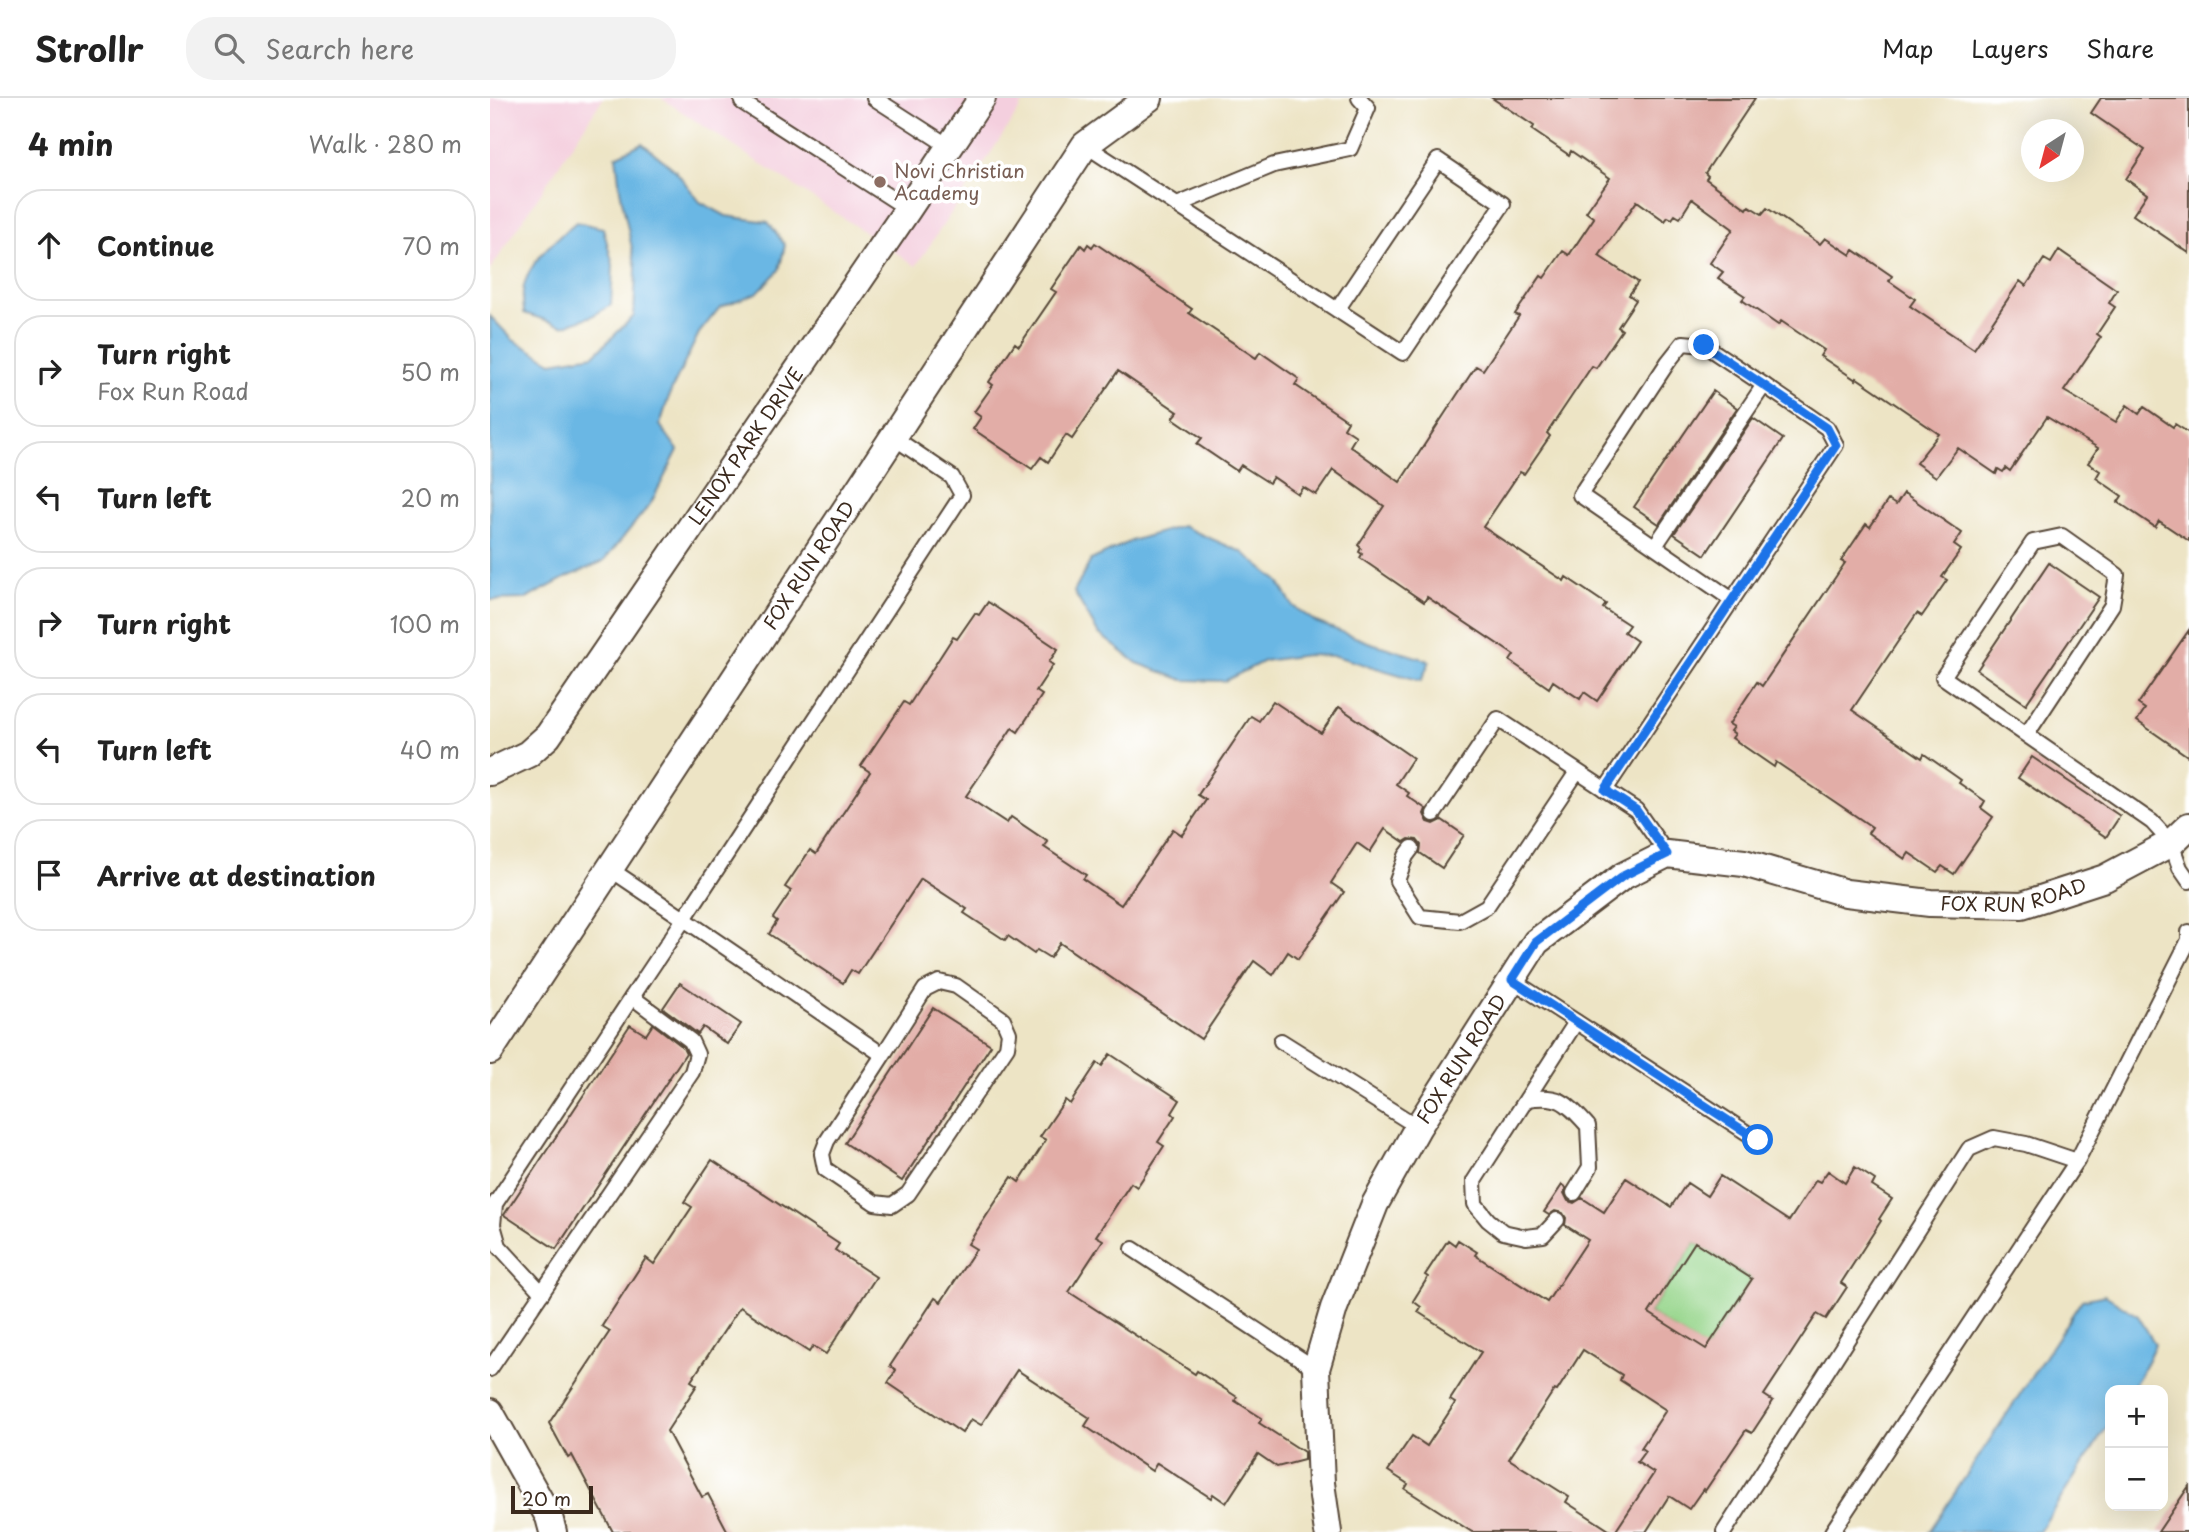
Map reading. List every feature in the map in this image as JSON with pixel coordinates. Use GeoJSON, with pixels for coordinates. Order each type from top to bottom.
{"type":"FeatureCollection","features":[{"type":"Feature","properties":{"kind":"street","name":"LENOX PARK DRIVE"},"geometry":{"type":"LineString","coordinates":[[490,772],[528,754],[548,736],[982,98]]}},
{"type":"Feature","properties":{"kind":"street","name":"FOX RUN ROAD"},"geometry":{"type":"LineString","coordinates":[[490,1051],[1084,145],[1149,98]]}},
{"type":"Feature","properties":{"kind":"street","name":"FOX RUN ROAD"},"geometry":{"type":"LineString","coordinates":[[1328,1532],[1321,1483],[1316,1369],[1334,1308],[1375,1204],[1418,1128],[1536,942],[1623,876],[1667,854],[1744,863],[1846,893],[1930,903],[2022,905],[2105,878],[2180,835]]}},
{"type":"Feature","properties":{"kind":"street"},"geometry":{"type":"LineString","coordinates":[[490,1412],[549,1517],[553,1532]]}},
{"type":"Feature","properties":{"kind":"lane"},"geometry":{"type":"LineString","coordinates":[[874,98],[950,147]]}},
{"type":"Feature","properties":{"kind":"lane"},"geometry":{"type":"LineString","coordinates":[[1177,205],[1274,165],[1350,149],[1367,108],[1359,98]]}},
{"type":"Feature","properties":{"kind":"lane"},"geometry":{"type":"LineString","coordinates":[[742,102],[908,209]]}},
{"type":"Feature","properties":{"kind":"lane"},"geometry":{"type":"LineString","coordinates":[[1084,145],[1402,354],[1503,204],[1438,160],[1337,310]]}},
{"type":"Feature","properties":{"kind":"lane"},"geometry":{"type":"LineString","coordinates":[[1605,790],[1836,445],[1827,428],[1704,345],[1683,343],[1580,495],[1731,599]]}},
{"type":"Feature","properties":{"kind":"lane"},"geometry":{"type":"LineString","coordinates":[[1656,546],[1764,385]]}},
{"type":"Feature","properties":{"kind":"lane"},"geometry":{"type":"LineString","coordinates":[[542,1293],[499,1246],[493,1225],[495,1203],[962,495],[952,477],[893,437]]}},
{"type":"Feature","properties":{"kind":"lane"},"geometry":{"type":"LineString","coordinates":[[2027,734],[2112,606],[2118,575],[2062,536],[2033,542],[1943,677],[2152,822],[2180,835],[2180,868],[2189,881]]}},
{"type":"Feature","properties":{"kind":"lane"},"geometry":{"type":"LineString","coordinates":[[1434,814],[1498,719],[1636,810],[1667,854]]}},
{"type":"Feature","properties":{"kind":"lane"},"geometry":{"type":"LineString","coordinates":[[1412,848],[1406,856],[1397,881],[1420,916],[1460,922],[1487,906],[1577,772]]}},
{"type":"Feature","properties":{"kind":"lane"},"geometry":{"type":"LineString","coordinates":[[610,869],[883,1055]]}},
{"type":"Feature","properties":{"kind":"lane"},"geometry":{"type":"LineString","coordinates":[[1832,1532],[2077,1161],[2189,940],[2189,932]]}},
{"type":"Feature","properties":{"kind":"lane"},"geometry":{"type":"LineString","coordinates":[[1512,980],[1758,1140]]}},
{"type":"Feature","properties":{"kind":"lane"},"geometry":{"type":"LineString","coordinates":[[939,982],[956,986],[1003,1019],[1009,1033],[1007,1047],[908,1194],[892,1205],[875,1203],[825,1169],[822,1154],[827,1141],[883,1055],[925,989],[939,982]]}},
{"type":"Feature","properties":{"kind":"lane"},"geometry":{"type":"LineString","coordinates":[[490,1369],[692,1072],[697,1054],[691,1041],[632,997]]}},
{"type":"Feature","properties":{"kind":"lane"},"geometry":{"type":"LineString","coordinates":[[1557,1220],[1543,1235],[1525,1237],[1503,1232],[1488,1220],[1475,1204],[1474,1181],[1576,1022]]}},
{"type":"Feature","properties":{"kind":"lane"},"geometry":{"type":"LineString","coordinates":[[1282,1041],[1418,1128]]}},
{"type":"Feature","properties":{"kind":"lane"},"geometry":{"type":"LineString","coordinates":[[1527,1099],[1547,1096],[1568,1104],[1588,1126],[1590,1167],[1574,1193]]}},
{"type":"Feature","properties":{"kind":"lane"},"geometry":{"type":"LineString","coordinates":[[1724,1532],[1969,1149],[1994,1138],[2026,1144],[2077,1161]]}},
{"type":"Feature","properties":{"kind":"lane"},"geometry":{"type":"LineString","coordinates":[[1133,1249],[1316,1369]]}},
{"type":"Feature","properties":{"kind":"shaded area"},"geometry":{"type":"Polygon","coordinates":[[[490,98],[603,98],[490,270],[490,98]]]}},
{"type":"Feature","properties":{"kind":"shaded area","name":"Novi Christian Academy"},"geometry":{"type":"Polygon","coordinates":[[[661,98],[1027,98],[916,266],[661,98]]]}},
{"type":"Feature","properties":{"kind":"green space"},"geometry":{"type":"Polygon","coordinates":[[[1695,1242],[1752,1279],[1706,1350],[1649,1313],[1695,1242]]]}},
{"type":"Feature","properties":{"kind":"water"},"geometry":{"type":"Polygon","coordinates":[[[642,143],[675,170],[700,202],[726,216],[768,222],[785,245],[779,270],[757,293],[720,307],[699,333],[670,393],[660,425],[678,450],[651,503],[604,561],[526,599],[490,600],[490,316],[513,340],[552,362],[594,355],[634,316],[636,268],[616,156],[642,143]]]}},
{"type":"Feature","properties":{"kind":"water"},"geometry":{"type":"Polygon","coordinates":[[[576,222],[603,228],[613,265],[611,305],[592,316],[563,326],[524,313],[523,289],[532,267],[545,250],[576,222]]]}},
{"type":"Feature","properties":{"kind":"water"},"geometry":{"type":"Polygon","coordinates":[[[1182,526],[1242,552],[1278,581],[1293,606],[1316,622],[1430,661],[1421,681],[1335,656],[1307,655],[1264,661],[1225,681],[1183,680],[1137,663],[1098,633],[1074,592],[1091,560],[1131,541],[1182,526]]]}},
{"type":"Feature","properties":{"kind":"water"},"geometry":{"type":"Polygon","coordinates":[[[2105,1295],[2138,1316],[2155,1344],[2134,1385],[2105,1385],[2105,1430],[2039,1532],[1929,1532],[2082,1300],[2105,1295]]]}},
{"type":"Feature","properties":{"kind":"building"},"geometry":{"type":"Polygon","coordinates":[[[1492,98],[1755,98],[1705,173],[1708,176],[1706,179],[1747,209],[1749,206],[1762,214],[1767,208],[1820,244],[1825,238],[1851,255],[1854,250],[1892,276],[1889,281],[1915,299],[1910,306],[1974,349],[2020,281],[2026,286],[2044,259],[2051,263],[2059,250],[2117,290],[2109,303],[2115,307],[2097,334],[2101,337],[2064,391],[2116,422],[2127,405],[2139,414],[2144,407],[2173,427],[2175,424],[2189,433],[2189,541],[2159,521],[2155,527],[2118,502],[2122,496],[2096,478],[2100,471],[2088,463],[2098,448],[2047,417],[2010,471],[2006,468],[2003,472],[1998,469],[1996,474],[1958,448],[1936,477],[1916,463],[1939,434],[1820,356],[1824,350],[1781,321],[1778,325],[1742,300],[1745,296],[1718,278],[1723,272],[1710,263],[1733,229],[1692,199],[1680,218],[1675,215],[1665,221],[1637,201],[1599,256],[1638,282],[1629,295],[1636,300],[1618,327],[1622,330],[1596,368],[1592,366],[1547,433],[1550,436],[1524,474],[1520,472],[1483,527],[1564,581],[1566,577],[1606,604],[1603,608],[1629,625],[1624,632],[1637,641],[1597,701],[1584,692],[1580,699],[1553,681],[1549,688],[1510,661],[1514,655],[1427,597],[1424,602],[1360,558],[1362,554],[1358,545],[1384,506],[1333,470],[1316,495],[1303,487],[1298,494],[1273,477],[1269,483],[1241,465],[1237,471],[1197,444],[1202,438],[1173,418],[1178,412],[1118,371],[1072,439],[1066,435],[1048,462],[1041,457],[1032,469],[973,429],[981,417],[974,412],[993,385],[989,382],[1015,343],[1019,346],[1056,292],[1051,289],[1081,245],[1085,249],[1088,244],[1092,247],[1095,243],[1192,309],[1189,313],[1256,358],[1260,352],[1299,379],[1295,385],[1348,421],[1344,428],[1356,436],[1350,446],[1400,482],[1476,366],[1483,370],[1519,316],[1515,314],[1541,276],[1544,278],[1563,251],[1569,255],[1594,218],[1586,212],[1610,178],[1571,151],[1569,155],[1532,130],[1534,126],[1492,98]]]}},
{"type":"Feature","properties":{"kind":"building"},"geometry":{"type":"Polygon","coordinates":[[[2101,98],[2189,98],[2189,253],[2133,215],[2147,194],[2126,179],[2145,150],[2091,113],[2101,98]]]}},
{"type":"Feature","properties":{"kind":"building"},"geometry":{"type":"Polygon","coordinates":[[[1713,391],[1737,408],[1659,524],[1634,507],[1713,391]]]}},
{"type":"Feature","properties":{"kind":"building"},"geometry":{"type":"Polygon","coordinates":[[[1753,418],[1783,439],[1705,555],[1674,534],[1753,418]]]}},
{"type":"Feature","properties":{"kind":"building"},"geometry":{"type":"Polygon","coordinates":[[[1904,493],[1962,533],[1954,545],[1961,550],[1942,577],[1947,580],[1922,616],[1917,613],[1852,710],[1922,758],[1924,754],[1985,801],[1981,808],[1993,817],[1954,874],[1942,866],[1937,872],[1909,853],[1905,859],[1868,833],[1872,827],[1776,762],[1774,767],[1732,738],[1735,734],[1731,731],[1734,727],[1729,724],[1757,682],[1762,686],[1845,563],[1841,561],[1866,524],[1870,527],[1888,500],[1896,505],[1904,493]]]}},
{"type":"Feature","properties":{"kind":"building"},"geometry":{"type":"Polygon","coordinates":[[[2049,563],[2099,597],[2026,704],[1977,670],[2049,563]]]}},
{"type":"Feature","properties":{"kind":"building"},"geometry":{"type":"Polygon","coordinates":[[[988,602],[1058,649],[1049,662],[1053,665],[1036,691],[1042,695],[1018,732],[1012,728],[966,796],[1007,823],[1011,817],[1048,842],[1044,847],[1086,875],[1083,879],[1121,905],[1173,829],[1182,835],[1206,800],[1198,795],[1251,716],[1259,721],[1273,701],[1321,733],[1339,707],[1413,758],[1396,784],[1409,793],[1407,796],[1426,809],[1424,814],[1428,822],[1434,824],[1442,820],[1464,835],[1442,868],[1420,853],[1421,845],[1417,840],[1409,839],[1404,842],[1385,829],[1370,852],[1357,843],[1331,883],[1344,892],[1298,959],[1288,952],[1273,975],[1254,961],[1201,1039],[1060,943],[1050,958],[1037,950],[1034,954],[1008,936],[1005,940],[964,913],[967,909],[921,879],[858,974],[851,970],[843,983],[769,934],[777,921],[773,918],[791,891],[785,887],[810,850],[816,854],[870,772],[861,766],[904,702],[909,705],[953,637],[957,639],[975,613],[979,615],[988,602]]]}},
{"type":"Feature","properties":{"kind":"building"},"geometry":{"type":"Polygon","coordinates":[[[2189,630],[2189,757],[2137,721],[2145,709],[2138,704],[2189,630]]]}},
{"type":"Feature","properties":{"kind":"building"},"geometry":{"type":"Polygon","coordinates":[[[2032,757],[2120,816],[2106,837],[2018,778],[2032,757]]]}},
{"type":"Feature","properties":{"kind":"building"},"geometry":{"type":"Polygon","coordinates":[[[680,983],[741,1024],[727,1044],[703,1027],[698,1034],[663,1008],[680,983]]]}},
{"type":"Feature","properties":{"kind":"building"},"geometry":{"type":"Polygon","coordinates":[[[933,1008],[991,1045],[902,1181],[845,1143],[933,1008]]]}},
{"type":"Feature","properties":{"kind":"building"},"geometry":{"type":"Polygon","coordinates":[[[653,1024],[683,1047],[686,1053],[556,1249],[504,1215],[630,1025],[646,1035],[653,1024]]]}},
{"type":"Feature","properties":{"kind":"building"},"geometry":{"type":"Polygon","coordinates":[[[1110,1054],[1180,1100],[1172,1113],[1175,1116],[1158,1142],[1164,1146],[1137,1187],[1131,1183],[1096,1236],[1103,1240],[1069,1292],[1195,1374],[1197,1371],[1237,1397],[1235,1401],[1262,1418],[1259,1423],[1304,1452],[1304,1460],[1277,1467],[1258,1454],[1226,1503],[1213,1494],[1211,1498],[1157,1463],[1152,1471],[1085,1426],[1090,1418],[1017,1370],[981,1425],[971,1419],[962,1433],[888,1383],[896,1370],[890,1366],[935,1298],[941,1302],[976,1249],[968,1244],[1012,1177],[1019,1182],[1046,1140],[1040,1137],[1065,1100],[1070,1104],[1097,1063],[1102,1066],[1110,1054]]]}},
{"type":"Feature","properties":{"kind":"building"},"geometry":{"type":"Polygon","coordinates":[[[712,1160],[839,1244],[835,1250],[876,1277],[826,1354],[813,1346],[809,1352],[740,1307],[691,1381],[697,1385],[667,1431],[702,1497],[708,1494],[728,1532],[613,1532],[572,1455],[568,1458],[549,1423],[610,1331],[602,1326],[646,1258],[654,1264],[692,1207],[684,1202],[712,1160]]]}},
{"type":"Feature","properties":{"kind":"building"},"geometry":{"type":"Polygon","coordinates":[[[1855,1167],[1875,1180],[1872,1186],[1892,1199],[1841,1283],[1847,1287],[1826,1319],[1817,1314],[1764,1395],[1773,1401],[1752,1433],[1746,1430],[1705,1491],[1703,1489],[1689,1509],[1669,1496],[1646,1532],[1615,1532],[1654,1473],[1637,1462],[1645,1451],[1641,1448],[1666,1410],[1620,1380],[1622,1375],[1583,1350],[1509,1459],[1569,1497],[1566,1502],[1612,1532],[1472,1532],[1405,1489],[1408,1484],[1388,1471],[1412,1436],[1427,1446],[1455,1403],[1450,1400],[1481,1352],[1418,1312],[1421,1307],[1413,1301],[1428,1277],[1425,1275],[1448,1240],[1455,1245],[1458,1240],[1477,1252],[1475,1255],[1547,1302],[1588,1240],[1565,1225],[1566,1218],[1563,1213],[1555,1211],[1549,1215],[1544,1212],[1562,1185],[1566,1188],[1564,1193],[1568,1201],[1574,1203],[1582,1198],[1604,1212],[1626,1178],[1671,1207],[1687,1183],[1707,1196],[1720,1176],[1789,1221],[1816,1180],[1820,1182],[1828,1171],[1845,1183],[1855,1167]],[[1695,1242],[1649,1313],[1706,1349],[1752,1279],[1695,1242]]]}},
{"type":"Feature","properties":{"kind":"building"},"geometry":{"type":"Polygon","coordinates":[[[2189,1486],[2189,1532],[2158,1532],[2189,1486]]]}},
{"type":"Feature","properties":{"kind":"place","name":"Novi Christian Academy"},"geometry":{"type":"Point","coordinates":[880,182]}},
{"type":"Feature","properties":{"kind":"route"},"geometry":{"type":"LineString","coordinates":[[1704,345],[1827,428],[1836,445],[1605,790],[1636,810],[1667,854],[1623,876],[1536,942],[1512,980],[1758,1140]]}}]}
